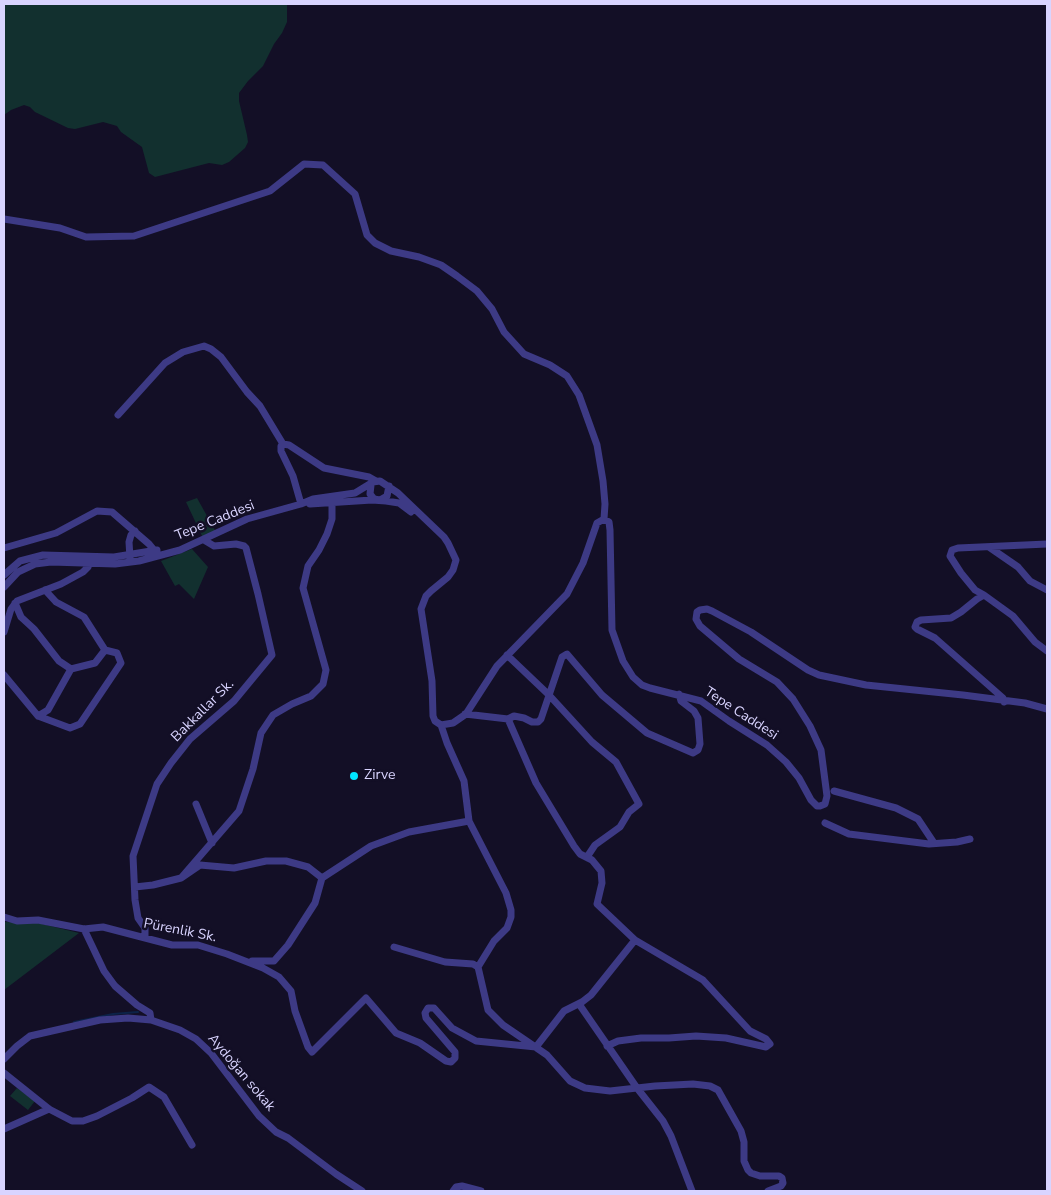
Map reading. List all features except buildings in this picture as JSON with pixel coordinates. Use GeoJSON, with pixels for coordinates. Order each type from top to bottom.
{"type":"FeatureCollection","features":[{"type":"Feature","properties":{"kind":"street","name":"Tepe Caddesi"},"geometry":{"type":"LineString","coordinates":[[4,219],[60,228],[86,237],[134,236],[270,191],[304,164],[324,165],[354,194],[367,235],[375,243],[391,251],[419,257],[441,265],[457,276],[477,291],[488,303],[504,332],[524,354],[550,365],[567,376],[579,395],[597,445],[603,481],[604,519],[609,522],[611,621],[619,650],[636,681],[650,688],[701,701],[767,745],[779,755],[795,774],[814,804],[820,806],[825,804],[827,800],[821,750],[810,726],[793,699],[777,682],[728,651],[700,626],[696,619],[697,612],[700,610],[707,609],[712,611],[767,642],[808,670],[819,674],[866,685],[947,693],[1047,709]]}},
{"type":"Feature","properties":{"kind":"street"},"geometry":{"type":"LineString","coordinates":[[118,415],[166,363],[183,352],[204,346],[220,357],[240,384],[260,406],[283,444],[294,448],[324,468],[369,478],[374,483]]}},
{"type":"Feature","properties":{"kind":"street"},"geometry":{"type":"LineString","coordinates":[[283,444],[281,451],[293,476],[301,504]]}},
{"type":"Feature","properties":{"kind":"street"},"geometry":{"type":"LineString","coordinates":[[374,483],[383,482],[389,486],[444,537],[456,560],[453,570],[426,596],[421,609],[422,625],[432,681],[433,716],[435,721],[441,725],[464,781],[469,821],[501,883],[511,910],[511,917],[507,928],[494,941],[478,967],[488,1010],[503,1025],[553,1061],[564,1077],[575,1085],[610,1091],[693,1084],[710,1086],[718,1090],[741,1131],[744,1142],[744,1161],[748,1170],[760,1176],[779,1176],[782,1178],[783,1183],[781,1186],[768,1191]]}},
{"type":"Feature","properties":{"kind":"street","name":"Tepe Caddesi"},"geometry":{"type":"LineString","coordinates":[[154,553],[180,550],[247,519],[313,499],[355,493],[374,483]]}},
{"type":"Feature","properties":{"kind":"street"},"geometry":{"type":"LineString","coordinates":[[374,483],[370,494],[374,499],[380,500],[387,496],[389,486]]}},
{"type":"Feature","properties":{"kind":"street","name":"Tepe Caddesi"},"geometry":{"type":"LineString","coordinates":[[301,504],[380,500],[392,502],[405,506],[451,550]]}},
{"type":"Feature","properties":{"kind":"street"},"geometry":{"type":"LineString","coordinates":[[181,878],[239,811],[253,769],[261,733],[273,715],[311,696],[323,684],[326,670],[302,588],[308,566],[327,534],[332,519],[332,502]]}},
{"type":"Feature","properties":{"kind":"street"},"geometry":{"type":"LineString","coordinates":[[4,548],[56,533],[97,511],[112,512],[135,531],[154,553]]}},
{"type":"Feature","properties":{"kind":"street"},"geometry":{"type":"LineString","coordinates":[[441,725],[453,723],[466,714],[489,676],[567,594],[583,563],[597,523],[604,519]]}},
{"type":"Feature","properties":{"kind":"street"},"geometry":{"type":"LineString","coordinates":[[132,562],[129,554],[129,542],[131,535],[135,531]]}},
{"type":"Feature","properties":{"kind":"street","name":"Bakkallar Sk."},"geometry":{"type":"LineString","coordinates":[[145,937],[145,928],[138,918],[135,900],[133,856],[157,784],[190,739],[234,701],[272,655],[246,548],[236,544],[214,546],[204,540]]}},
{"type":"Feature","properties":{"kind":"street"},"geometry":{"type":"LineString","coordinates":[[1047,544],[954,548],[950,553],[961,573],[975,590],[1013,616],[1035,642],[1047,651]]}},
{"type":"Feature","properties":{"kind":"street"},"geometry":{"type":"LineString","coordinates":[[989,547],[1018,567],[1030,581],[1047,590]]}},
{"type":"Feature","properties":{"kind":"street"},"geometry":{"type":"LineString","coordinates":[[4,587],[18,572],[35,564],[154,553]]}},
{"type":"Feature","properties":{"kind":"street"},"geometry":{"type":"LineString","coordinates":[[4,576],[20,561],[34,556],[51,554],[115,564],[132,562],[154,553]]}},
{"type":"Feature","properties":{"kind":"street"},"geometry":{"type":"LineString","coordinates":[[4,632],[14,603],[22,598],[62,584],[83,572],[91,559]]}},
{"type":"Feature","properties":{"kind":"street"},"geometry":{"type":"LineString","coordinates":[[4,675],[38,716],[66,728],[74,728],[80,724],[121,663],[117,653],[104,650],[84,617],[56,602],[45,590]]}},
{"type":"Feature","properties":{"kind":"street"},"geometry":{"type":"LineString","coordinates":[[984,595],[957,615],[946,619],[919,621],[916,627],[935,638],[1003,698],[1004,702]]}},
{"type":"Feature","properties":{"kind":"street"},"geometry":{"type":"LineString","coordinates":[[14,603],[20,617],[34,629],[59,661],[71,669]]}},
{"type":"Feature","properties":{"kind":"street"},"geometry":{"type":"LineString","coordinates":[[38,716],[48,710],[71,669],[95,663],[104,650]]}},
{"type":"Feature","properties":{"kind":"street"},"geometry":{"type":"LineString","coordinates":[[466,714],[508,719],[514,716],[538,722],[541,719],[562,658],[567,654],[602,695],[647,733],[693,753],[698,750],[700,744],[698,718],[694,711],[681,701],[679,694]]}},
{"type":"Feature","properties":{"kind":"street"},"geometry":{"type":"LineString","coordinates":[[507,655],[549,695],[592,742],[616,762],[639,804],[629,812],[618,829],[596,845],[587,857]]}},
{"type":"Feature","properties":{"kind":"street"},"geometry":{"type":"LineString","coordinates":[[508,719],[536,783],[574,846],[580,854],[597,865],[602,877],[597,904],[634,940],[711,987],[750,1031],[766,1039],[770,1044],[766,1047],[726,1038],[696,1036],[640,1038],[618,1041],[607,1046]]}},
{"type":"Feature","properties":{"kind":"street"},"geometry":{"type":"LineString","coordinates":[[834,791],[896,808],[918,819],[934,843]]}},
{"type":"Feature","properties":{"kind":"street"},"geometry":{"type":"LineString","coordinates":[[196,804],[212,843]]}},
{"type":"Feature","properties":{"kind":"street"},"geometry":{"type":"LineString","coordinates":[[246,961],[274,961],[288,945],[315,903],[322,878],[371,846],[409,832],[469,821]]}},
{"type":"Feature","properties":{"kind":"street"},"geometry":{"type":"LineString","coordinates":[[825,823],[849,834],[934,843],[957,842],[970,839]]}},
{"type":"Feature","properties":{"kind":"street"},"geometry":{"type":"LineString","coordinates":[[135,887],[181,878],[200,865],[234,868],[266,861],[286,861],[308,867],[322,878]]}},
{"type":"Feature","properties":{"kind":"street","name":"Pürenlik Sk."},"geometry":{"type":"LineString","coordinates":[[4,917],[17,921],[38,920],[84,929],[103,927],[172,945],[198,946],[262,968],[278,977],[292,991],[298,1020],[308,1048],[312,1052],[366,998],[396,1033],[420,1043],[446,1061],[451,1062],[455,1058],[455,1052],[426,1018],[425,1013],[428,1008],[434,1008],[452,1028],[476,1041],[536,1048]]}},
{"type":"Feature","properties":{"kind":"street"},"geometry":{"type":"LineString","coordinates":[[84,929],[104,971],[116,986],[137,1005],[150,1013],[151,1020]]}},
{"type":"Feature","properties":{"kind":"street"},"geometry":{"type":"LineString","coordinates":[[536,1048],[560,1015],[591,995],[634,940]]}},
{"type":"Feature","properties":{"kind":"street"},"geometry":{"type":"LineString","coordinates":[[394,947],[445,962],[473,964],[478,967]]}},
{"type":"Feature","properties":{"kind":"street"},"geometry":{"type":"LineString","coordinates":[[579,1004],[637,1088],[655,1109],[667,1129],[692,1191]]}},
{"type":"Feature","properties":{"kind":"street","name":"Aydoğan sokak"},"geometry":{"type":"LineString","coordinates":[[4,1059],[16,1046],[30,1036],[100,1020],[128,1018],[151,1020],[180,1030],[196,1039],[211,1053],[259,1116],[276,1132],[288,1138],[362,1191]]}},
{"type":"Feature","properties":{"kind":"street"},"geometry":{"type":"LineString","coordinates":[[4,1073],[49,1109],[72,1121],[84,1121],[132,1098],[149,1086],[164,1097],[192,1144]]}},
{"type":"Feature","properties":{"kind":"street"},"geometry":{"type":"LineString","coordinates":[[4,1129],[49,1109]]}},
{"type":"Feature","properties":{"kind":"street"},"geometry":{"type":"LineString","coordinates":[[453,1191],[456,1187],[462,1186],[481,1191]]}},
{"type":"Feature","properties":{"kind":"green space"},"geometry":{"type":"Polygon","coordinates":[[[4,4],[287,4],[287,22],[263,66],[239,93],[248,142],[245,148],[229,162],[222,165],[209,163],[155,177],[149,173],[142,147],[121,132],[117,126],[103,122],[75,129],[68,128],[24,105],[4,115],[4,4]]]}},
{"type":"Feature","properties":{"kind":"green space"},"geometry":{"type":"Polygon","coordinates":[[[197,498],[216,532],[203,538],[186,502],[197,498]]]}},
{"type":"Feature","properties":{"kind":"green space"},"geometry":{"type":"Polygon","coordinates":[[[192,549],[208,567],[194,599],[179,584],[175,586],[161,561],[192,549]]]}},
{"type":"Feature","properties":{"kind":"green space"},"geometry":{"type":"Polygon","coordinates":[[[4,922],[38,923],[79,933],[4,990],[4,922]]]}},
{"type":"Feature","properties":{"kind":"green space"},"geometry":{"type":"Polygon","coordinates":[[[17,1088],[35,1101],[28,1110],[10,1096],[17,1088]]]}},
{"type":"Feature","properties":{"kind":"waterway"},"geometry":{"type":"LineString","coordinates":[[74,1022],[113,1014],[138,1012]]}},
{"type":"Feature","properties":{"kind":"place","name":"Zirve"},"geometry":{"type":"Point","coordinates":[354,776]}}]}
